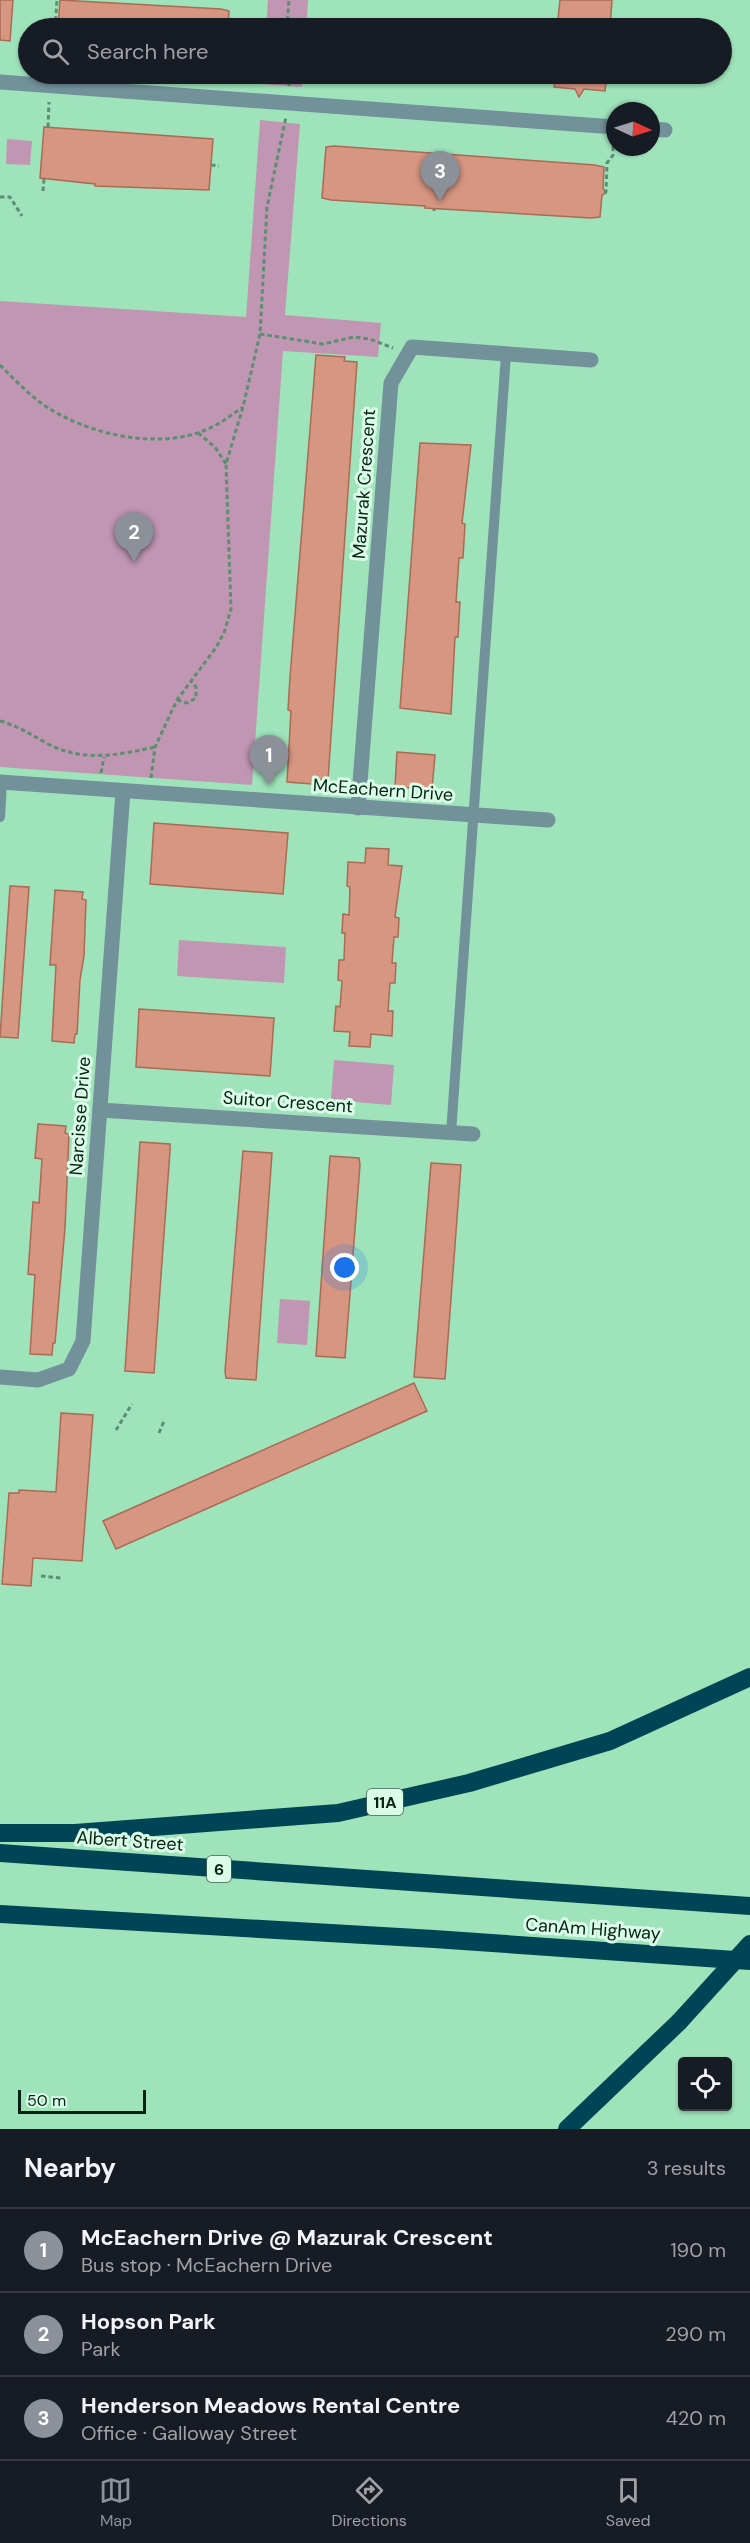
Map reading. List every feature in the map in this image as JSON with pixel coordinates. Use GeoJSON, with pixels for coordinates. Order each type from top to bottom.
{"type":"FeatureCollection","features":[{"type":"Feature","properties":{"kind":"highway","name":"11A"},"geometry":{"type":"LineString","coordinates":[[0,1833],[75,1833],[338,1813],[469,1783],[610,1741],[750,1677]]}},
{"type":"Feature","properties":{"kind":"highway","name":"Albert Street"},"geometry":{"type":"LineString","coordinates":[[0,1853],[437,1884]]}},
{"type":"Feature","properties":{"kind":"highway","name":"CanAm Highway"},"geometry":{"type":"LineString","coordinates":[[437,1884],[750,1906]]}},
{"type":"Feature","properties":{"kind":"highway","name":"CanAm Highway"},"geometry":{"type":"LineString","coordinates":[[0,1914],[434,1939],[750,1961]]}},
{"type":"Feature","properties":{"kind":"highway"},"geometry":{"type":"LineString","coordinates":[[567,2129],[679,2022],[750,1944]]}},
{"type":"Feature","properties":{"kind":"street"},"geometry":{"type":"LineString","coordinates":[[0,82],[18,83]]}},
{"type":"Feature","properties":{"kind":"street"},"geometry":{"type":"LineString","coordinates":[[27,84],[287,103],[606,132]]}},
{"type":"Feature","properties":{"kind":"street"},"geometry":{"type":"LineString","coordinates":[[408,354],[412,347],[591,360]]}},
{"type":"Feature","properties":{"kind":"street","name":"Mazurak Crescent"},"geometry":{"type":"LineString","coordinates":[[358,808],[391,383],[408,354]]}},
{"type":"Feature","properties":{"kind":"street","name":"McEachern Drive"},"geometry":{"type":"LineString","coordinates":[[1,782],[548,820]]}},
{"type":"Feature","properties":{"kind":"street","name":"Narcisse Drive"},"geometry":{"type":"LineString","coordinates":[[0,1377],[38,1380],[69,1369],[83,1341],[123,791]]}},
{"type":"Feature","properties":{"kind":"street","name":"Suitor Crescent"},"geometry":{"type":"LineString","coordinates":[[100,1110],[473,1134]]}},
{"type":"Feature","properties":{"kind":"lane"},"geometry":{"type":"LineString","coordinates":[[450,1132],[506,354]]}},
{"type":"Feature","properties":{"kind":"lane"},"geometry":{"type":"LineString","coordinates":[[0,817],[1,782]]}},
{"type":"Feature","properties":{"kind":"path"},"geometry":{"type":"LineString","coordinates":[[56,18],[57,0]]}},
{"type":"Feature","properties":{"kind":"path"},"geometry":{"type":"LineString","coordinates":[[288,18],[289,0]]}},
{"type":"Feature","properties":{"kind":"path"},"geometry":{"type":"LineString","coordinates":[[151,780],[155,747],[177,700],[215,650],[231,609],[226,464],[243,407],[260,334],[267,207],[275,159],[286,124],[288,84]]}},
{"type":"Feature","properties":{"kind":"path"},"geometry":{"type":"LineString","coordinates":[[48,127],[49,101]]}},
{"type":"Feature","properties":{"kind":"path"},"geometry":{"type":"LineString","coordinates":[[604,192],[606,192],[607,163],[613,156]]}},
{"type":"Feature","properties":{"kind":"path"},"geometry":{"type":"LineString","coordinates":[[211,165],[219,166]]}},
{"type":"Feature","properties":{"kind":"path"},"geometry":{"type":"LineString","coordinates":[[43,191],[44,179]]}},
{"type":"Feature","properties":{"kind":"path"},"geometry":{"type":"LineString","coordinates":[[0,197],[9,197],[22,216]]}},
{"type":"Feature","properties":{"kind":"path"},"geometry":{"type":"LineString","coordinates":[[260,334],[323,344],[354,337],[370,339],[408,354]]}},
{"type":"Feature","properties":{"kind":"path"},"geometry":{"type":"LineString","coordinates":[[0,364],[44,405],[81,424],[128,437],[170,438],[198,433],[212,428],[243,407]]}},
{"type":"Feature","properties":{"kind":"path"},"geometry":{"type":"LineString","coordinates":[[198,433],[215,447],[226,464]]}},
{"type":"Feature","properties":{"kind":"path"},"geometry":{"type":"LineString","coordinates":[[177,700],[187,703],[196,698],[196,687],[190,681]]}},
{"type":"Feature","properties":{"kind":"path"},"geometry":{"type":"LineString","coordinates":[[0,721],[12,724],[66,752],[104,757],[155,747]]}},
{"type":"Feature","properties":{"kind":"path"},"geometry":{"type":"LineString","coordinates":[[101,776],[104,757]]}},
{"type":"Feature","properties":{"kind":"path"},"geometry":{"type":"LineString","coordinates":[[116,1430],[132,1404]]}},
{"type":"Feature","properties":{"kind":"path"},"geometry":{"type":"LineString","coordinates":[[159,1433],[164,1421]]}},
{"type":"Feature","properties":{"kind":"path"},"geometry":{"type":"LineString","coordinates":[[41,1576],[61,1578]]}},
{"type":"Feature","properties":{"kind":"shaded area"},"geometry":{"type":"Polygon","coordinates":[[[268,0],[308,0],[307,18],[267,18],[268,0]]]}},
{"type":"Feature","properties":{"kind":"shaded area"},"geometry":{"type":"Polygon","coordinates":[[[262,84],[302,84],[302,87],[262,84]]]}},
{"type":"Feature","properties":{"kind":"shaded area"},"geometry":{"type":"Polygon","coordinates":[[[260,120],[300,124],[285,315],[381,323],[378,357],[283,351],[252,785],[0,767],[0,301],[246,317],[260,120]]]}},
{"type":"Feature","properties":{"kind":"shaded area"},"geometry":{"type":"Polygon","coordinates":[[[7,139],[32,141],[30,165],[6,164],[7,139]]]}},
{"type":"Feature","properties":{"kind":"shaded area"},"geometry":{"type":"Polygon","coordinates":[[[179,940],[286,947],[284,983],[177,976],[179,940]]]}},
{"type":"Feature","properties":{"kind":"shaded area"},"geometry":{"type":"Polygon","coordinates":[[[334,1060],[394,1065],[391,1105],[331,1100],[334,1060]]]}},
{"type":"Feature","properties":{"kind":"shaded area"},"geometry":{"type":"Polygon","coordinates":[[[280,1299],[310,1301],[307,1345],[277,1343],[280,1299]]]}},
{"type":"Feature","properties":{"kind":"building"},"geometry":{"type":"Polygon","coordinates":[[[0,0],[13,0],[10,41],[0,40],[0,0]]]}},
{"type":"Feature","properties":{"kind":"building"},"geometry":{"type":"Polygon","coordinates":[[[60,0],[229,11],[229,18],[59,18],[60,0]]]}},
{"type":"Feature","properties":{"kind":"building"},"geometry":{"type":"Polygon","coordinates":[[[560,0],[612,0],[611,18],[558,18],[560,0]]]}},
{"type":"Feature","properties":{"kind":"building"},"geometry":{"type":"Polygon","coordinates":[[[554,84],[606,84],[605,91],[584,89],[579,97],[575,89],[554,87],[554,84]]]}},
{"type":"Feature","properties":{"kind":"building"},"geometry":{"type":"Polygon","coordinates":[[[44,127],[213,139],[209,190],[95,186],[95,184],[40,178],[44,127]]]}},
{"type":"Feature","properties":{"kind":"building"},"geometry":{"type":"Polygon","coordinates":[[[326,147],[595,165],[604,167],[603,188],[606,193],[602,195],[600,217],[591,218],[331,200],[322,198],[326,147]]]}},
{"type":"Feature","properties":{"kind":"building"},"geometry":{"type":"Polygon","coordinates":[[[316,355],[345,357],[344,361],[357,362],[328,780],[312,779],[312,784],[287,782],[291,711],[288,710],[290,677],[316,355]]]}},
{"type":"Feature","properties":{"kind":"building"},"geometry":{"type":"Polygon","coordinates":[[[420,443],[471,445],[462,523],[465,524],[463,558],[459,558],[456,602],[460,602],[458,637],[455,637],[451,714],[400,708],[420,443]]]}},
{"type":"Feature","properties":{"kind":"building"},"geometry":{"type":"Polygon","coordinates":[[[397,752],[435,755],[432,789],[395,787],[397,752]]]}},
{"type":"Feature","properties":{"kind":"building"},"geometry":{"type":"Polygon","coordinates":[[[154,823],[288,833],[283,894],[150,884],[154,823]]]}},
{"type":"Feature","properties":{"kind":"building"},"geometry":{"type":"Polygon","coordinates":[[[366,848],[389,849],[388,865],[402,866],[395,917],[399,918],[398,937],[394,937],[392,963],[396,963],[395,983],[390,983],[388,1011],[393,1011],[392,1036],[371,1034],[370,1047],[349,1046],[350,1032],[334,1031],[336,1006],[340,1007],[342,981],[338,980],[339,960],[344,960],[343,914],[349,915],[348,862],[365,863],[366,848]]]}},
{"type":"Feature","properties":{"kind":"building"},"geometry":{"type":"Polygon","coordinates":[[[10,886],[29,887],[18,1038],[0,1037],[10,886]]]}},
{"type":"Feature","properties":{"kind":"building"},"geometry":{"type":"Polygon","coordinates":[[[55,890],[83,892],[82,899],[86,900],[84,956],[80,980],[77,1034],[75,1034],[74,1043],[52,1041],[56,965],[50,965],[55,890]]]}},
{"type":"Feature","properties":{"kind":"building"},"geometry":{"type":"Polygon","coordinates":[[[139,1009],[274,1018],[270,1076],[136,1067],[139,1009]]]}},
{"type":"Feature","properties":{"kind":"building"},"geometry":{"type":"Polygon","coordinates":[[[38,1124],[66,1126],[65,1133],[69,1134],[65,1228],[52,1355],[30,1354],[35,1275],[28,1274],[33,1202],[39,1203],[42,1159],[35,1158],[38,1124]]]}},
{"type":"Feature","properties":{"kind":"building"},"geometry":{"type":"Polygon","coordinates":[[[140,1142],[170,1144],[154,1373],[125,1371],[140,1142]]]}},
{"type":"Feature","properties":{"kind":"building"},"geometry":{"type":"Polygon","coordinates":[[[243,1151],[272,1153],[256,1380],[226,1378],[225,1371],[243,1151]]]}},
{"type":"Feature","properties":{"kind":"building"},"geometry":{"type":"Polygon","coordinates":[[[330,1156],[359,1158],[360,1165],[345,1358],[316,1356],[330,1156]]]}},
{"type":"Feature","properties":{"kind":"building"},"geometry":{"type":"Polygon","coordinates":[[[431,1163],[461,1165],[445,1379],[414,1377],[431,1163]]]}},
{"type":"Feature","properties":{"kind":"building"},"geometry":{"type":"Polygon","coordinates":[[[414,1383],[427,1411],[116,1549],[103,1521],[414,1383]]]}},
{"type":"Feature","properties":{"kind":"building"},"geometry":{"type":"Polygon","coordinates":[[[61,1413],[93,1415],[82,1561],[33,1558],[31,1586],[2,1584],[9,1493],[19,1493],[19,1490],[56,1492],[61,1413]]]}},
{"type":"Feature","properties":{"kind":"place","name":"Henderson Meadows Rental Centre"},"geometry":{"type":"Point","coordinates":[440,201]}},
{"type":"Feature","properties":{"kind":"place","name":"Hopson Park"},"geometry":{"type":"Point","coordinates":[134,562]}},
{"type":"Feature","properties":{"kind":"place","name":"McEachern Drive @ Mazurak Crescent"},"geometry":{"type":"Point","coordinates":[269,785]}}]}
